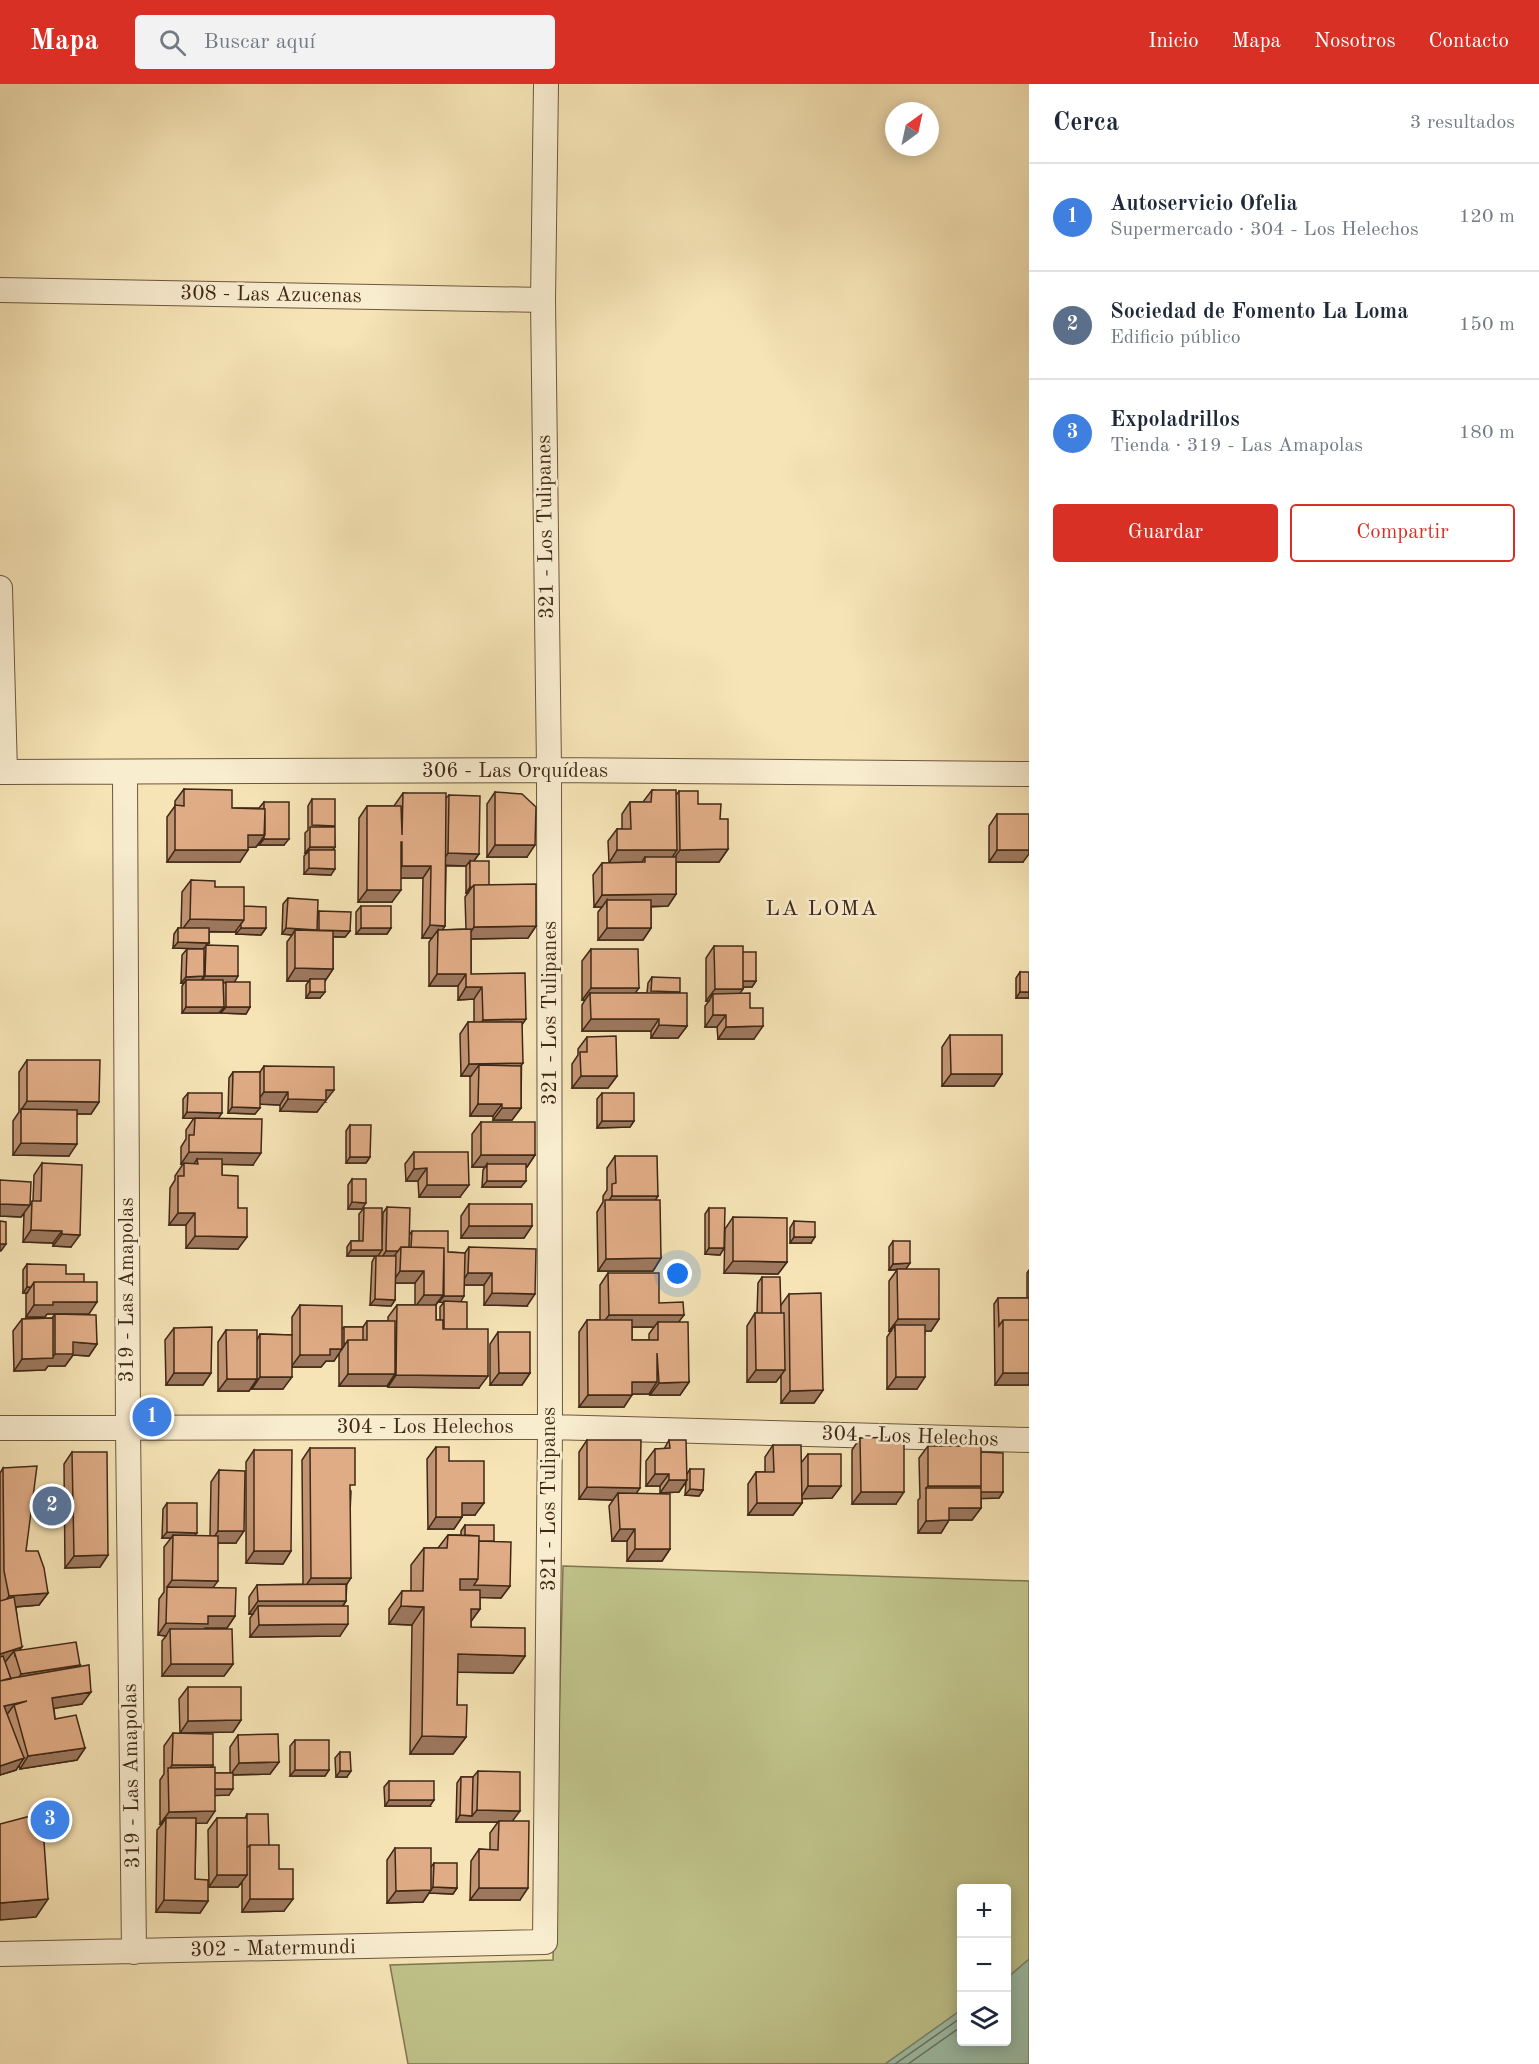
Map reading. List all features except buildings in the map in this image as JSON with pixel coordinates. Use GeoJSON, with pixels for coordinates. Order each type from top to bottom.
{"type":"FeatureCollection","features":[{"type":"Feature","properties":{"kind":"street","name":"321 - Los Tulipanes"},"geometry":{"type":"LineString","coordinates":[[545,1942],[550,1427],[549,770],[543,300],[546,84]]}},
{"type":"Feature","properties":{"kind":"street","name":"308 - Las Azucenas"},"geometry":{"type":"LineString","coordinates":[[0,290],[543,300]]}},
{"type":"Feature","properties":{"kind":"street"},"geometry":{"type":"LineString","coordinates":[[0,588],[2,772]]}},
{"type":"Feature","properties":{"kind":"street","name":"306 - Las Orquídeas"},"geometry":{"type":"LineString","coordinates":[[2,772],[549,770],[1029,774]]}},
{"type":"Feature","properties":{"kind":"street","name":"319 - Las Amapolas"},"geometry":{"type":"LineString","coordinates":[[125,772],[128,1428],[134,1952]]}},
{"type":"Feature","properties":{"kind":"street","name":"304 - Los Helechos"},"geometry":{"type":"LineString","coordinates":[[0,1428],[550,1427],[1029,1440]]}},
{"type":"Feature","properties":{"kind":"street","name":"302 - Matermundi"},"geometry":{"type":"LineString","coordinates":[[0,1954],[545,1942]]}},
{"type":"Feature","properties":{"kind":"green space"},"geometry":{"type":"Polygon","coordinates":[[[563,1566],[1029,1581],[1029,2020],[1011,2039],[1011,1884],[957,1884],[957,2046],[1004,2046],[987,2064],[408,2064],[390,1965],[553,1960],[563,1566]]]}},
{"type":"Feature","properties":{"kind":"water"},"geometry":{"type":"Polygon","coordinates":[[[1029,1959],[1029,2064],[885,2064],[957,2013],[957,2046],[1011,2046],[1011,1975],[1029,1959]]]}},
{"type":"Feature","properties":{"kind":"place","name":"Autoservicio Ofelia"},"geometry":{"type":"Point","coordinates":[152,1417]}},
{"type":"Feature","properties":{"kind":"place","name":"Sociedad de Fomento La Loma"},"geometry":{"type":"Point","coordinates":[52,1506]}},
{"type":"Feature","properties":{"kind":"place","name":"Expoladrillos"},"geometry":{"type":"Point","coordinates":[50,1820]}},
{"type":"Feature","properties":{"kind":"district","name":"LA LOMA"},"geometry":{"type":"Point","coordinates":[822,909]}}]}
